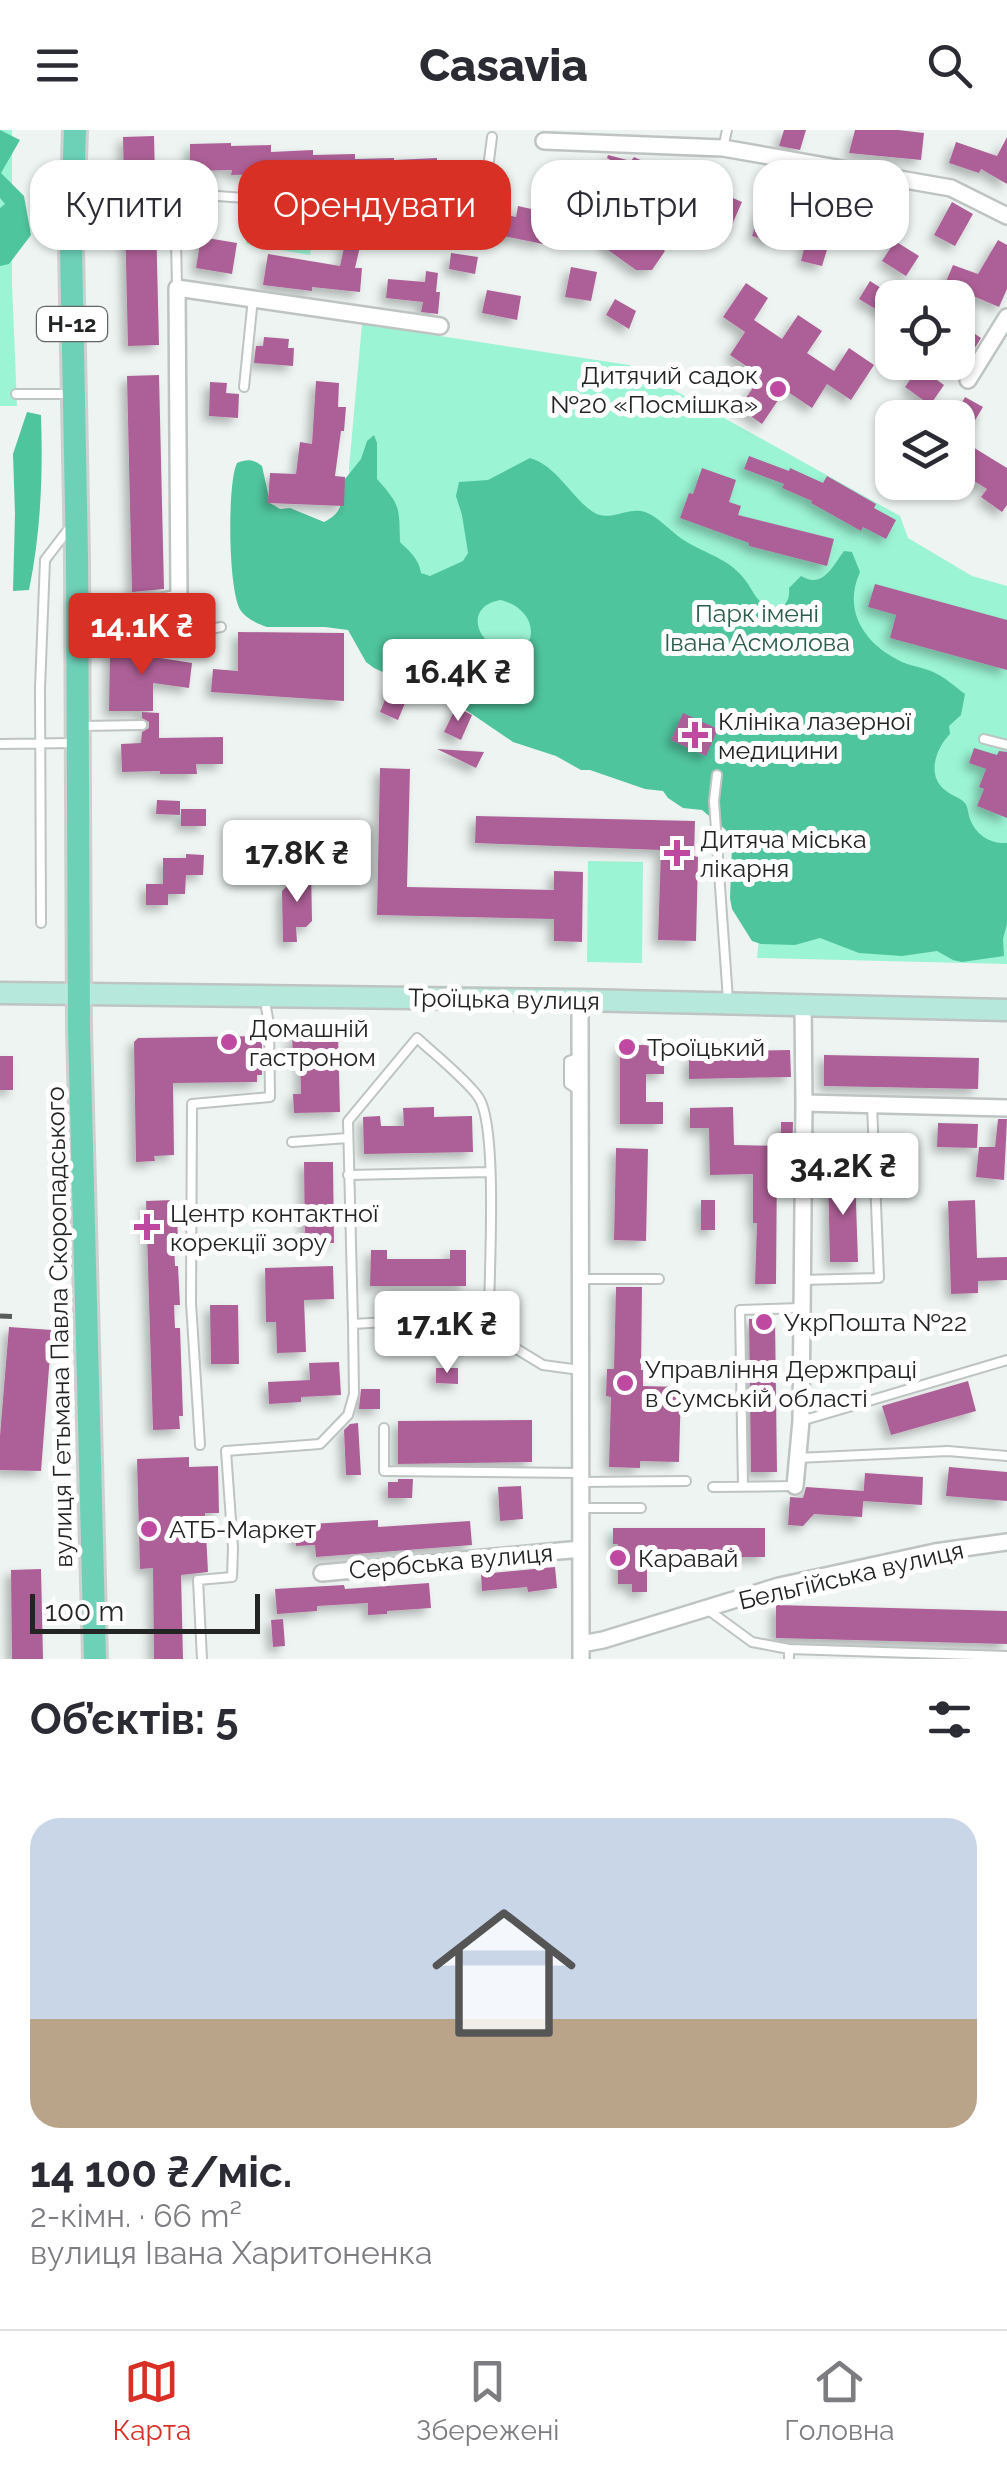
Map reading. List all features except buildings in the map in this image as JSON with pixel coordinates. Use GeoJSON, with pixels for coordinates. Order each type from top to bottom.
{"type":"FeatureCollection","features":[{"type":"Feature","properties":{"kind":"main road","name":"Н-12"},"geometry":{"type":"LineString","coordinates":[[75,130],[70,246],[80,993]]}},
{"type":"Feature","properties":{"kind":"main road","name":"Троїцька вулиця"},"geometry":{"type":"LineString","coordinates":[[0,993],[1007,1010]]}},
{"type":"Feature","properties":{"kind":"main road","name":"вулиця Гетьмана Павла Скоропадського"},"geometry":{"type":"LineString","coordinates":[[80,993],[95,1659]]}},
{"type":"Feature","properties":{"kind":"street"},"geometry":{"type":"LineString","coordinates":[[544,141],[651,139],[722,148],[951,188],[1007,216]]}},
{"type":"Feature","properties":{"kind":"street"},"geometry":{"type":"LineString","coordinates":[[77,613],[180,598],[178,288],[440,326]]}},
{"type":"Feature","properties":{"kind":"street"},"geometry":{"type":"LineString","coordinates":[[975,369],[1007,317]]}},
{"type":"Feature","properties":{"kind":"street"},"geometry":{"type":"LineString","coordinates":[[580,1000],[581,1652]]}},
{"type":"Feature","properties":{"kind":"street"},"geometry":{"type":"LineString","coordinates":[[794,1486],[800,1421],[803,1006]]}},
{"type":"Feature","properties":{"kind":"street"},"geometry":{"type":"LineString","coordinates":[[804,1103],[1007,1108]]}},
{"type":"Feature","properties":{"kind":"street","name":"Бельгійська вулиця"},"geometry":{"type":"LineString","coordinates":[[581,1652],[602,1640],[778,1586],[935,1552],[1007,1542]]}},
{"type":"Feature","properties":{"kind":"street","name":"Сербська вулиця"},"geometry":{"type":"LineString","coordinates":[[322,1573],[581,1549]]}},
{"type":"Feature","properties":{"kind":"lane"},"geometry":{"type":"LineString","coordinates":[[722,148],[727,130]]}},
{"type":"Feature","properties":{"kind":"lane"},"geometry":{"type":"LineString","coordinates":[[178,288],[175,193],[482,215],[492,137]]}},
{"type":"Feature","properties":{"kind":"lane"},"geometry":{"type":"LineString","coordinates":[[244,388],[252,298]]}},
{"type":"Feature","properties":{"kind":"lane"},"geometry":{"type":"LineString","coordinates":[[16,394],[74,394]]}},
{"type":"Feature","properties":{"kind":"lane"},"geometry":{"type":"LineString","coordinates":[[40,924],[39,744],[46,560],[76,518]]}},
{"type":"Feature","properties":{"kind":"lane"},"geometry":{"type":"LineString","coordinates":[[78,642],[143,642],[221,628]]}},
{"type":"Feature","properties":{"kind":"lane"},"geometry":{"type":"LineString","coordinates":[[0,744],[39,744],[142,725]]}},
{"type":"Feature","properties":{"kind":"lane"},"geometry":{"type":"LineString","coordinates":[[984,739],[1007,746]]}},
{"type":"Feature","properties":{"kind":"lane"},"geometry":{"type":"LineString","coordinates":[[718,776],[714,801],[728,1004]]}},
{"type":"Feature","properties":{"kind":"lane"},"geometry":{"type":"LineString","coordinates":[[200,1444],[190,1303],[192,1104],[270,1097],[269,1024],[264,996]]}},
{"type":"Feature","properties":{"kind":"lane"},"geometry":{"type":"LineString","coordinates":[[202,1659],[198,1580],[232,1577],[226,1451],[320,1444],[348,1414],[354,1394],[348,1121],[417,1038],[478,1096],[486,1115],[490,1172],[489,1316],[515,1348],[544,1365],[580,1370]]}},
{"type":"Feature","properties":{"kind":"lane"},"geometry":{"type":"LineString","coordinates":[[801,1280],[878,1278],[872,1105]]}},
{"type":"Feature","properties":{"kind":"lane"},"geometry":{"type":"LineString","coordinates":[[292,1142],[348,1138]]}},
{"type":"Feature","properties":{"kind":"lane"},"geometry":{"type":"LineString","coordinates":[[348,1176],[490,1172]]}},
{"type":"Feature","properties":{"kind":"lane"},"geometry":{"type":"LineString","coordinates":[[580,1279],[660,1280]]}},
{"type":"Feature","properties":{"kind":"lane"},"geometry":{"type":"LineString","coordinates":[[743,1486],[740,1310],[801,1308]]}},
{"type":"Feature","properties":{"kind":"lane"},"geometry":{"type":"LineString","coordinates":[[353,1324],[489,1316]]}},
{"type":"Feature","properties":{"kind":"lane"},"geometry":{"type":"LineString","coordinates":[[800,1421],[1007,1360]]}},
{"type":"Feature","properties":{"kind":"lane"},"geometry":{"type":"LineString","coordinates":[[384,1428],[384,1471],[686,1482]]}},
{"type":"Feature","properties":{"kind":"lane"},"geometry":{"type":"LineString","coordinates":[[797,1458],[948,1451],[1007,1456]]}},
{"type":"Feature","properties":{"kind":"lane"},"geometry":{"type":"LineString","coordinates":[[712,1486],[794,1486]]}},
{"type":"Feature","properties":{"kind":"lane"},"geometry":{"type":"LineString","coordinates":[[581,1508],[641,1508]]}},
{"type":"Feature","properties":{"kind":"lane"},"geometry":{"type":"LineString","coordinates":[[707,1609],[752,1642],[789,1654],[1007,1656]]}},
{"type":"Feature","properties":{"kind":"green space"},"geometry":{"type":"Polygon","coordinates":[[[0,130],[12,130],[17,406],[0,406],[0,130]]]}},
{"type":"Feature","properties":{"kind":"green space"},"geometry":{"type":"Polygon","coordinates":[[[0,130],[20,140],[1,173],[24,196],[30,236],[9,264],[0,266],[0,208],[5,204],[0,198],[0,130]]]}},
{"type":"Feature","properties":{"kind":"green space"},"geometry":{"type":"Polygon","coordinates":[[[281,250],[311,250],[310,255],[281,250]]]}},
{"type":"Feature","properties":{"kind":"green space","name":"Парк імені Івана Асмолова"},"geometry":{"type":"Polygon","coordinates":[[[362,324],[629,365],[900,516],[908,538],[972,576],[1007,586],[1007,964],[757,958],[772,818],[498,662],[356,544],[349,468],[362,324]]]}},
{"type":"Feature","properties":{"kind":"green space"},"geometry":{"type":"Polygon","coordinates":[[[27,412],[41,415],[39,525],[29,590],[13,591],[13,454],[27,412]]]}},
{"type":"Feature","properties":{"kind":"green space"},"geometry":{"type":"Polygon","coordinates":[[[374,435],[377,479],[397,508],[400,542],[416,560],[421,573],[430,576],[463,561],[468,553],[456,496],[459,482],[488,480],[530,458],[556,474],[599,515],[639,511],[655,517],[682,539],[735,569],[759,600],[778,610],[787,601],[789,588],[801,576],[821,578],[844,551],[852,552],[860,572],[855,586],[856,613],[868,636],[889,655],[935,673],[965,694],[961,715],[949,726],[950,734],[937,754],[936,777],[947,792],[965,803],[980,834],[1007,843],[1004,956],[962,962],[937,951],[902,956],[859,953],[820,938],[795,945],[752,941],[732,909],[732,847],[726,830],[702,810],[683,808],[663,791],[581,770],[556,756],[513,742],[466,710],[374,668],[366,662],[348,630],[267,627],[246,616],[237,600],[231,562],[232,492],[237,463],[250,460],[262,466],[270,503],[324,522],[338,511],[341,484],[361,459],[367,441],[374,435]],[[508,602],[488,604],[478,621],[485,639],[504,648],[521,645],[530,639],[531,632],[524,614],[508,602]]]}},
{"type":"Feature","properties":{"kind":"green space"},"geometry":{"type":"Polygon","coordinates":[[[588,861],[643,862],[642,963],[587,962],[588,861]]]}},
{"type":"Feature","properties":{"kind":"railway"},"geometry":{"type":"LineString","coordinates":[[0,1316],[22,1317]]}},
{"type":"Feature","properties":{"kind":"place","name":"Дитячий садок №20 «Посмішка»"},"geometry":{"type":"Point","coordinates":[778,389]}},
{"type":"Feature","properties":{"kind":"place","name":"Клініка лазерної медицини"},"geometry":{"type":"Point","coordinates":[695,735]}},
{"type":"Feature","properties":{"kind":"place","name":"Дитяча міська лікарня"},"geometry":{"type":"Point","coordinates":[677,853]}},
{"type":"Feature","properties":{"kind":"place","name":"Домашній гастроном"},"geometry":{"type":"Point","coordinates":[229,1042]}},
{"type":"Feature","properties":{"kind":"place","name":"Троїцький"},"geometry":{"type":"Point","coordinates":[627,1047]}},
{"type":"Feature","properties":{"kind":"place","name":"Центр контактної корекції зору"},"geometry":{"type":"Point","coordinates":[147,1227]}},
{"type":"Feature","properties":{"kind":"place","name":"УкрПошта №22"},"geometry":{"type":"Point","coordinates":[764,1322]}},
{"type":"Feature","properties":{"kind":"place","name":"Управління Держпраці в Сумській області"},"geometry":{"type":"Point","coordinates":[625,1383]}},
{"type":"Feature","properties":{"kind":"place","name":"АТБ-Маркет"},"geometry":{"type":"Point","coordinates":[149,1529]}},
{"type":"Feature","properties":{"kind":"place","name":"Каравай"},"geometry":{"type":"Point","coordinates":[618,1558]}}]}
